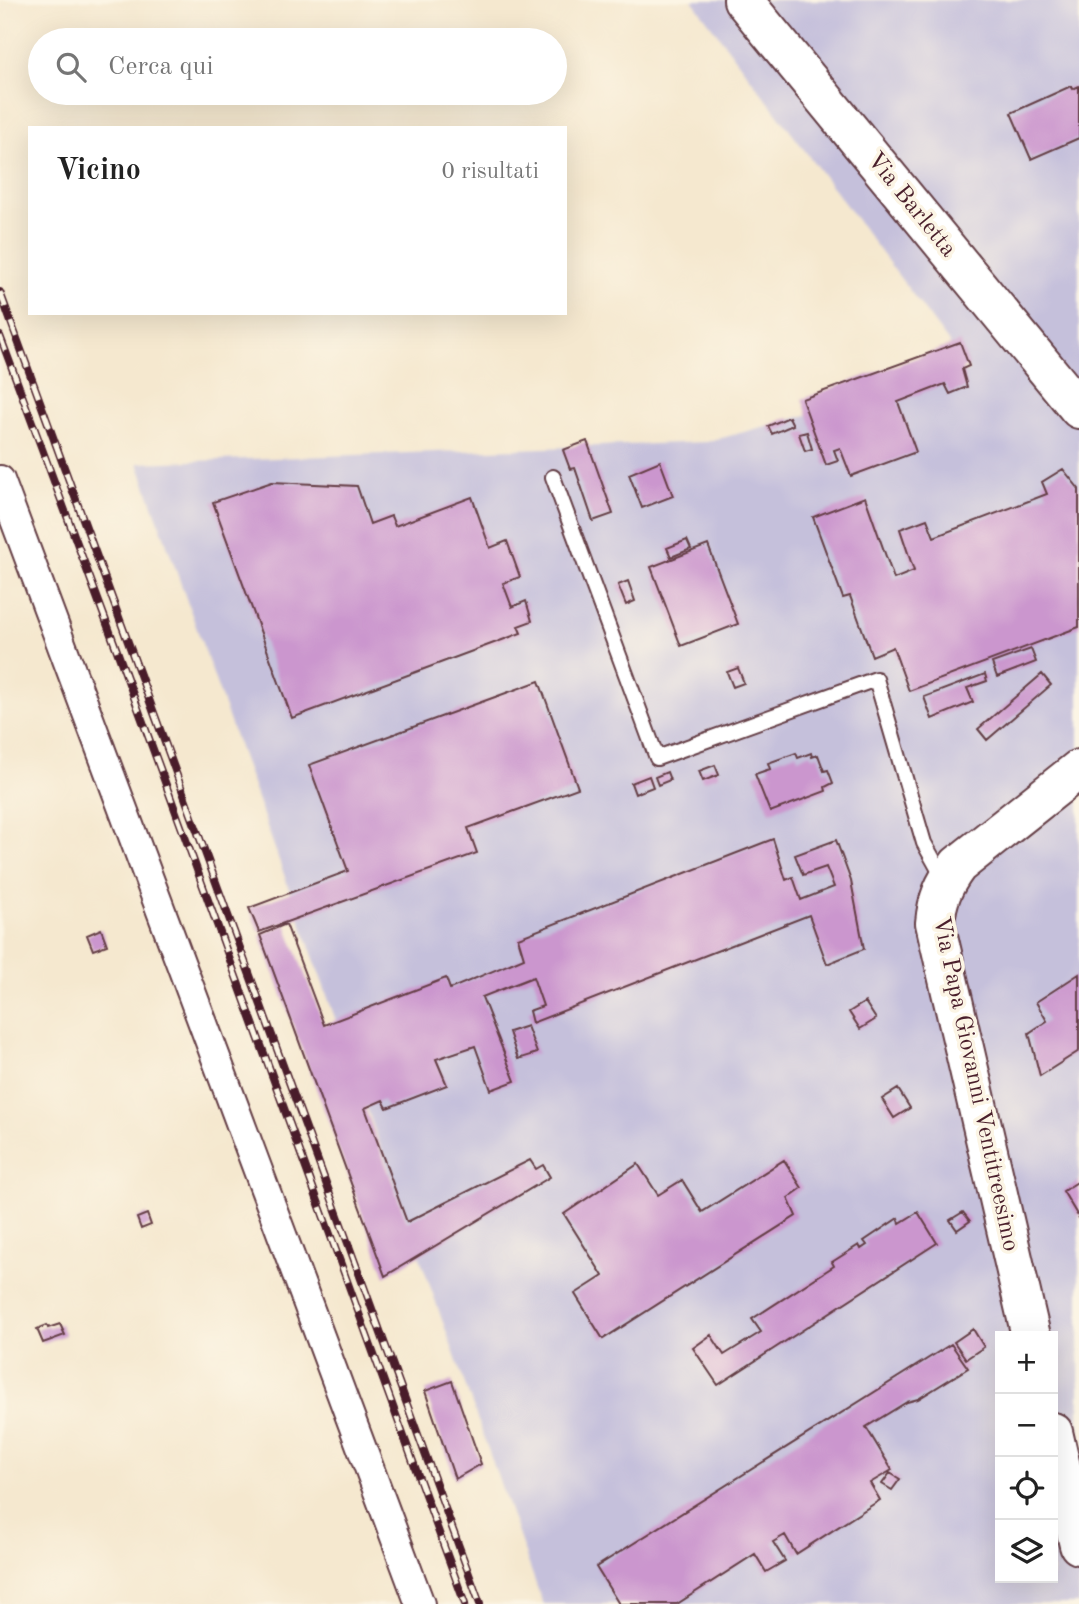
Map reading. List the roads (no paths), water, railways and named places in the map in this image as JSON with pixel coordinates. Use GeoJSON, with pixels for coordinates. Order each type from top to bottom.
{"type":"FeatureCollection","features":[{"type":"Feature","properties":{"kind":"street","name":"Via Barletta"},"geometry":{"type":"LineString","coordinates":[[743,0],[1079,409]]}},
{"type":"Feature","properties":{"kind":"street"},"geometry":{"type":"LineString","coordinates":[[0,480],[420,1604]]}},
{"type":"Feature","properties":{"kind":"street","name":"Via Papa Giovanni Ventitreesimo"},"geometry":{"type":"LineString","coordinates":[[1030,1331],[935,922],[937,903],[945,882],[957,865],[1079,769]]}},
{"type":"Feature","properties":{"kind":"street"},"geometry":{"type":"LineString","coordinates":[[1058,1454],[1079,1545]]}},
{"type":"Feature","properties":{"kind":"lane"},"geometry":{"type":"LineString","coordinates":[[553,477],[657,758],[876,679],[924,843],[945,882]]}},
{"type":"Feature","properties":{"kind":"railway"},"geometry":{"type":"LineString","coordinates":[[0,292],[480,1604]]}},
{"type":"Feature","properties":{"kind":"railway"},"geometry":{"type":"LineString","coordinates":[[0,336],[465,1604]]}}]}
